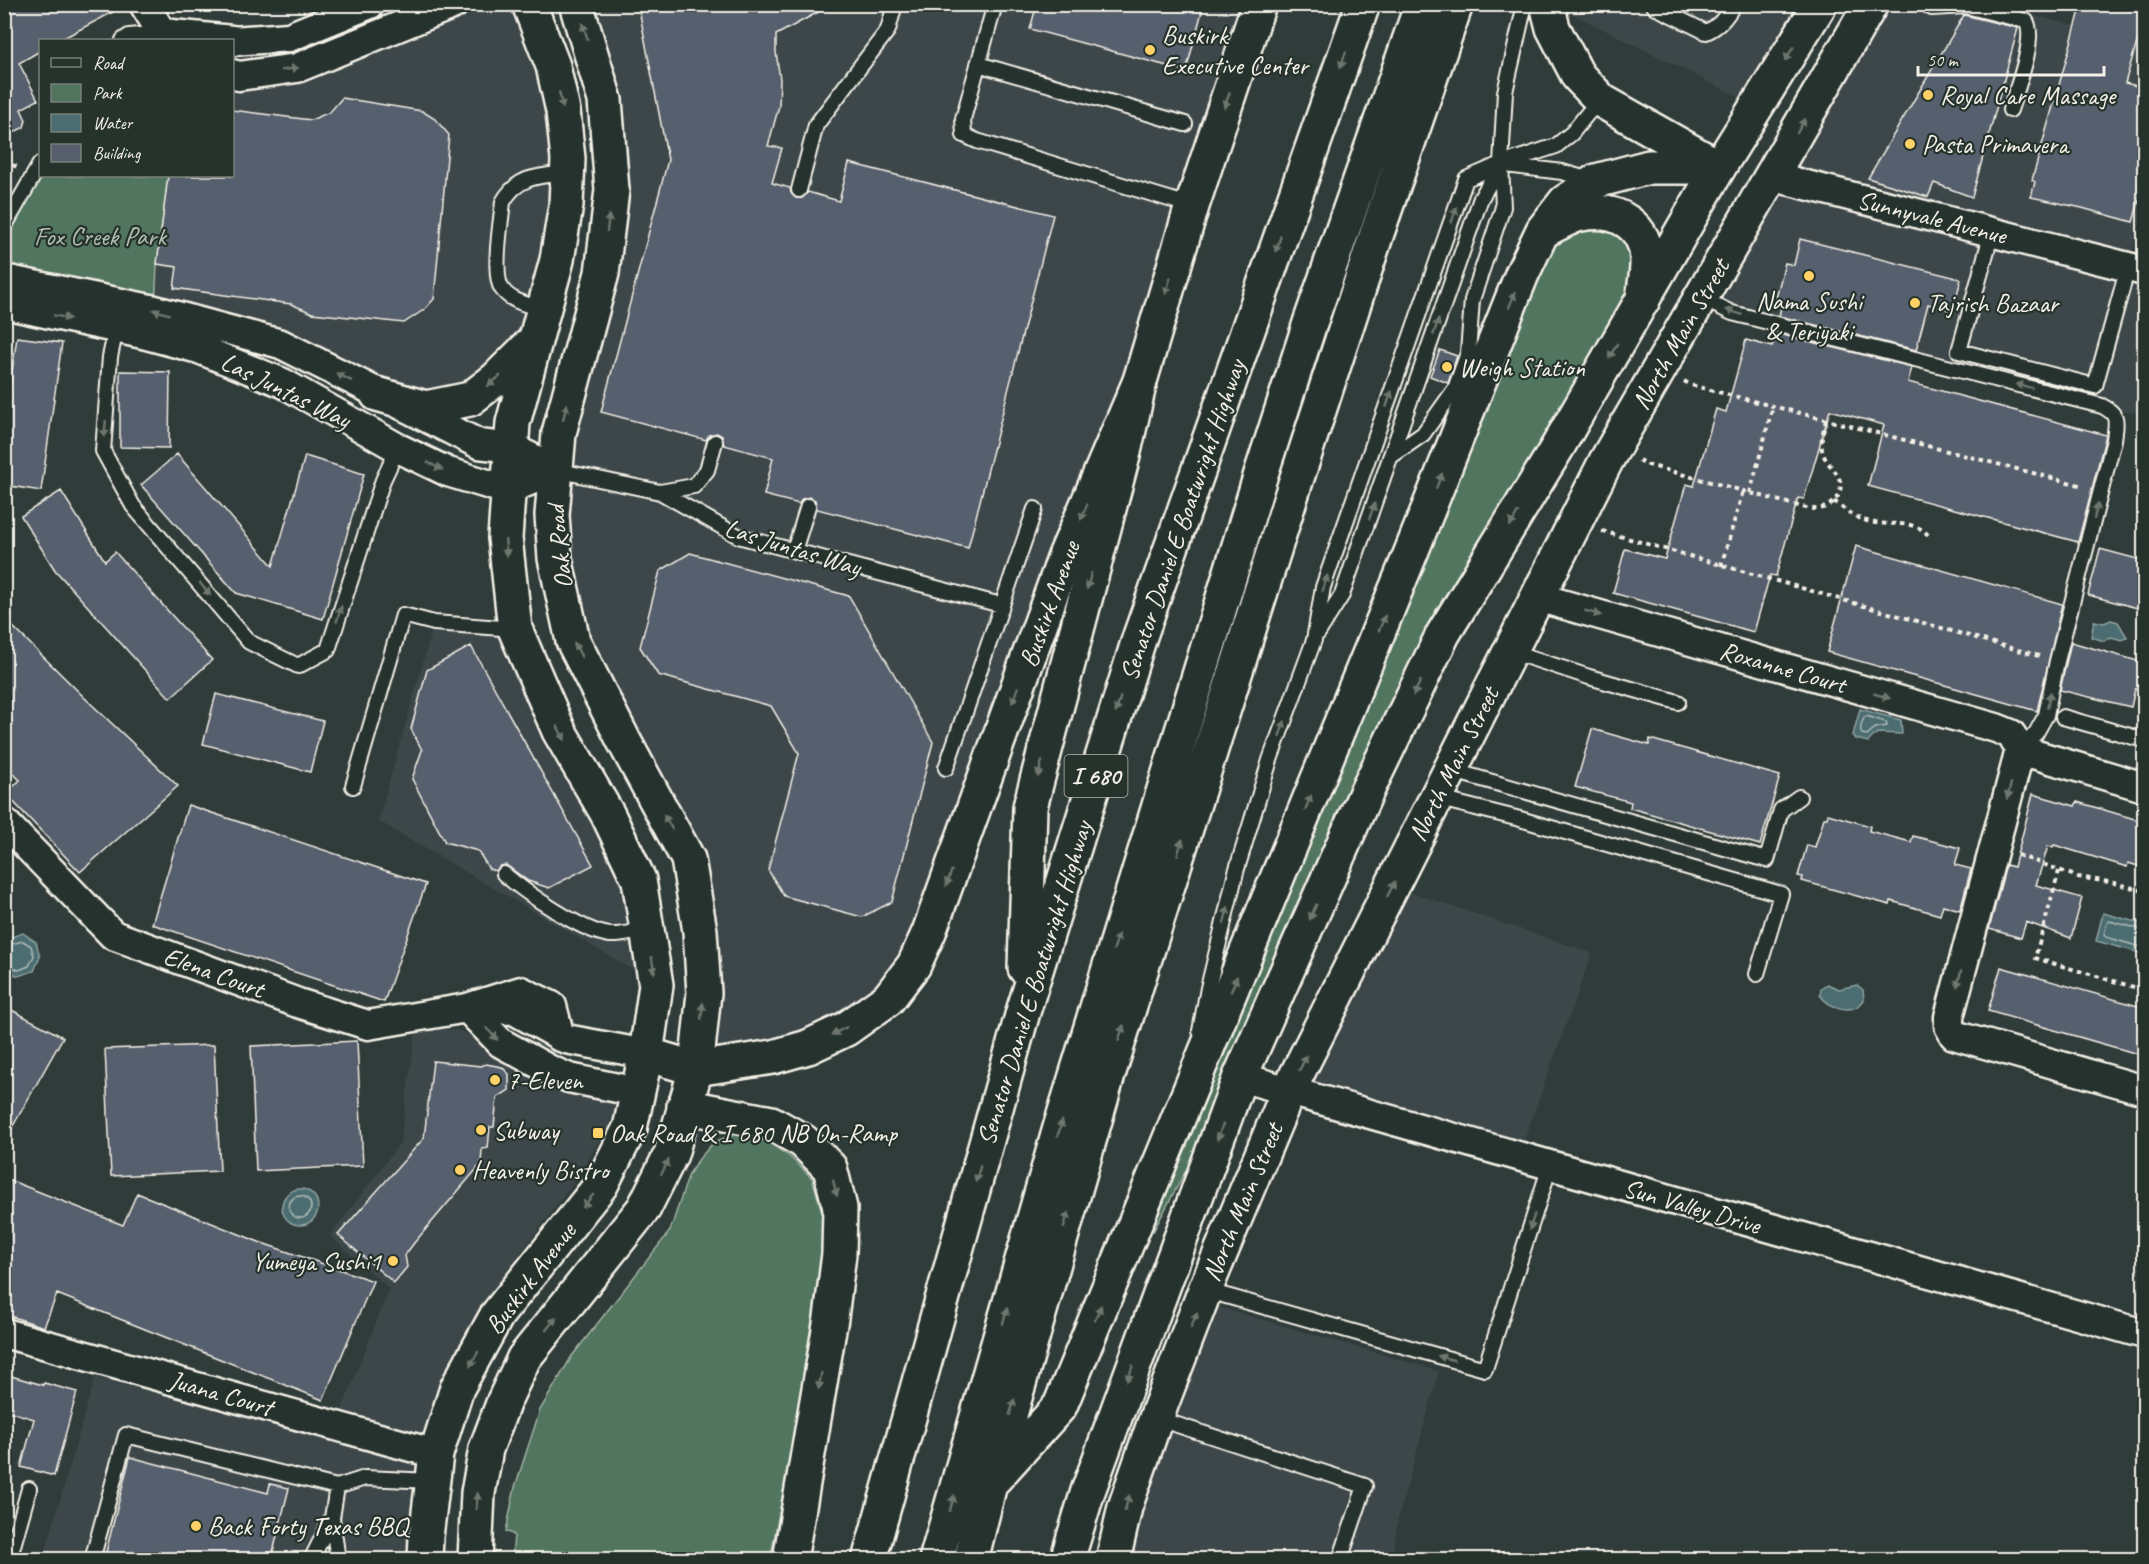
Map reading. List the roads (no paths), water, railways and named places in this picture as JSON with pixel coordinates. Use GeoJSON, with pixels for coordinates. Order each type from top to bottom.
{"type":"FeatureCollection","features":[{"type":"Feature","properties":{"kind":"main road","name":"Oak Road"},"geometry":{"type":"LineString","coordinates":[[529,4],[553,66],[564,111],[568,173],[567,205],[557,260],[513,423],[504,538],[515,629],[559,731],[608,815],[639,880],[656,985],[646,1054]]}},
{"type":"Feature","properties":{"kind":"main road","name":"Oak Road"},"geometry":{"type":"LineString","coordinates":[[576,4],[605,100],[612,190],[602,273],[559,433],[552,515],[555,558],[573,641],[688,859],[700,931],[704,993],[696,1069]]}},
{"type":"Feature","properties":{"kind":"main road","name":"Buskirk Avenue"},"geometry":{"type":"LineString","coordinates":[[425,1560],[434,1468],[458,1388],[497,1316],[601,1185],[630,1128],[646,1054],[696,1069],[773,1057],[846,1029],[888,999],[914,965],[929,932],[1065,556],[1140,381],[1192,206],[1259,4]]}},
{"type":"Feature","properties":{"kind":"main road","name":"Senator Daniel E Boatwright Highway"},"geometry":{"type":"LineString","coordinates":[[869,1560],[1023,1012],[1140,636],[1363,4]]}},
{"type":"Feature","properties":{"kind":"main road","name":"I 680"},"geometry":{"type":"LineString","coordinates":[[936,1560],[1063,1117],[1254,496],[1310,323],[1422,4]]}},
{"type":"Feature","properties":{"kind":"main road"},"geometry":{"type":"LineString","coordinates":[[971,1560],[990,1484],[1108,1075],[1299,473],[1377,233],[1456,4]]}},
{"type":"Feature","properties":{"kind":"main road"},"geometry":{"type":"LineString","coordinates":[[1547,4],[1553,28],[1578,76],[1602,101],[1719,167]]}},
{"type":"Feature","properties":{"kind":"main road","name":"North Main Street"},"geometry":{"type":"LineString","coordinates":[[1067,1560],[1099,1458],[1240,1077],[1365,795],[1443,634],[1557,448],[1719,167],[1820,4]]}},
{"type":"Feature","properties":{"kind":"main road","name":"North Main Street"},"geometry":{"type":"LineString","coordinates":[[1113,1560],[1125,1507],[1156,1418],[1205,1290],[1288,1092],[1614,446],[1871,4]]}},
{"type":"Feature","properties":{"kind":"main road"},"geometry":{"type":"LineString","coordinates":[[990,1484],[1059,1406],[1406,566],[1522,274],[1543,231],[1565,202],[1596,181],[1650,167],[1719,167]]}},
{"type":"Feature","properties":{"kind":"main road","name":"Sunnyvale Avenue"},"geometry":{"type":"LineString","coordinates":[[1719,167],[1772,176]]}},
{"type":"Feature","properties":{"kind":"main road"},"geometry":{"type":"LineString","coordinates":[[1543,231],[1579,214],[1603,212],[1624,218],[1640,234],[1647,262],[1643,300]]}},
{"type":"Feature","properties":{"kind":"main road"},"geometry":{"type":"LineString","coordinates":[[377,394],[426,408],[470,399],[496,380],[539,325]]}},
{"type":"Feature","properties":{"kind":"main road"},"geometry":{"type":"LineString","coordinates":[[1023,1012],[1030,807],[1123,456],[1140,381]]}},
{"type":"Feature","properties":{"kind":"main road","name":"Buskirk Avenue"},"geometry":{"type":"LineString","coordinates":[[474,1560],[478,1493],[486,1449],[504,1401],[524,1358],[644,1208],[671,1154],[696,1069]]}},
{"type":"Feature","properties":{"kind":"main road"},"geometry":{"type":"LineString","coordinates":[[637,1092],[684,1106],[771,1123],[803,1141],[830,1168],[840,1208],[839,1254],[831,1318],[790,1560]]}},
{"type":"Feature","properties":{"kind":"street"},"geometry":{"type":"LineString","coordinates":[[144,4],[166,37],[210,39]]}},
{"type":"Feature","properties":{"kind":"street"},"geometry":{"type":"LineString","coordinates":[[234,40],[289,38],[332,12],[370,4]]}},
{"type":"Feature","properties":{"kind":"street"},"geometry":{"type":"LineString","coordinates":[[234,75],[239,76],[297,68],[454,4]]}},
{"type":"Feature","properties":{"kind":"street","name":"Sunnyvale Avenue"},"geometry":{"type":"LineString","coordinates":[[1772,176],[2136,269]]}},
{"type":"Feature","properties":{"kind":"street","name":"Las Juntas Way"},"geometry":{"type":"LineString","coordinates":[[4,279],[155,310],[281,344],[479,444],[512,448],[556,470]]}},
{"type":"Feature","properties":{"kind":"street","name":"Las Juntas Way"},"geometry":{"type":"LineString","coordinates":[[4,304],[199,349],[249,367],[284,382],[398,448],[448,472],[507,490]]}},
{"type":"Feature","properties":{"kind":"street"},"geometry":{"type":"LineString","coordinates":[[507,490],[556,470]]}},
{"type":"Feature","properties":{"kind":"street","name":"Roxanne Court"},"geometry":{"type":"LineString","coordinates":[[1537,597],[1996,728],[2011,735],[2020,750],[2145,787]]}},
{"type":"Feature","properties":{"kind":"street"},"geometry":{"type":"LineString","coordinates":[[2020,750],[1949,1017],[1949,1026],[1954,1035],[2145,1090]]}},
{"type":"Feature","properties":{"kind":"street","name":"Elena Court"},"geometry":{"type":"LineString","coordinates":[[4,822],[113,935],[298,1003],[368,1025],[467,1008],[514,1010],[566,1039],[646,1054]]}},
{"type":"Feature","properties":{"kind":"street"},"geometry":{"type":"LineString","coordinates":[[467,1008],[501,1043],[550,1070],[570,1078],[637,1092]]}},
{"type":"Feature","properties":{"kind":"street","name":"Sun Valley Drive"},"geometry":{"type":"LineString","coordinates":[[1240,1077],[2145,1334]]}},
{"type":"Feature","properties":{"kind":"street","name":"Juana Court"},"geometry":{"type":"LineString","coordinates":[[4,1333],[434,1468]]}},
{"type":"Feature","properties":{"kind":"lane"},"geometry":{"type":"LineString","coordinates":[[799,190],[816,125],[888,30],[895,4]]}},
{"type":"Feature","properties":{"kind":"lane"},"geometry":{"type":"LineString","coordinates":[[995,4],[963,119],[964,135],[977,141],[1192,206]]}},
{"type":"Feature","properties":{"kind":"lane"},"geometry":{"type":"LineString","coordinates":[[1390,457],[1423,434],[1455,389],[1468,353],[1472,300],[1503,207],[1501,164],[1505,92],[1526,4]]}},
{"type":"Feature","properties":{"kind":"lane"},"geometry":{"type":"LineString","coordinates":[[1653,4],[1706,32],[1714,29],[1726,17],[1734,4]]}},
{"type":"Feature","properties":{"kind":"lane"},"geometry":{"type":"LineString","coordinates":[[1926,4],[1932,8],[1966,6],[2026,21],[2029,26],[2030,42],[2010,110]]}},
{"type":"Feature","properties":{"kind":"lane"},"geometry":{"type":"LineString","coordinates":[[124,39],[129,36],[166,37]]}},
{"type":"Feature","properties":{"kind":"lane"},"geometry":{"type":"LineString","coordinates":[[978,64],[1185,124]]}},
{"type":"Feature","properties":{"kind":"lane"},"geometry":{"type":"LineString","coordinates":[[1188,1096],[1208,988],[1236,872],[1270,760],[1314,640],[1323,587],[1466,179],[1501,164],[1556,146],[1572,133],[1588,113],[1602,101]]}},
{"type":"Feature","properties":{"kind":"lane"},"geometry":{"type":"LineString","coordinates":[[1501,164],[1562,172],[1596,181]]}},
{"type":"Feature","properties":{"kind":"lane"},"geometry":{"type":"LineString","coordinates":[[1314,640],[1342,596],[1482,198],[1501,164]]}},
{"type":"Feature","properties":{"kind":"lane"},"geometry":{"type":"LineString","coordinates":[[4,227],[39,166]]}},
{"type":"Feature","properties":{"kind":"lane"},"geometry":{"type":"LineString","coordinates":[[539,325],[520,303],[503,290],[497,278],[503,202],[509,191],[529,177],[568,173]]}},
{"type":"Feature","properties":{"kind":"lane"},"geometry":{"type":"LineString","coordinates":[[1992,232],[1959,351],[2094,386],[2136,269]]}},
{"type":"Feature","properties":{"kind":"lane"},"geometry":{"type":"LineString","coordinates":[[1701,298],[1732,313],[2102,406],[2111,411],[2117,420],[2114,440],[2057,661],[2046,715],[2036,733],[2020,750]]}},
{"type":"Feature","properties":{"kind":"lane"},"geometry":{"type":"LineString","coordinates":[[116,329],[103,451],[133,506],[249,642],[298,666],[328,650],[383,480],[398,448]]}},
{"type":"Feature","properties":{"kind":"lane"},"geometry":{"type":"LineString","coordinates":[[660,492],[693,486],[707,470],[715,442]]}},
{"type":"Feature","properties":{"kind":"lane","name":"Las Juntas Way"},"geometry":{"type":"LineString","coordinates":[[556,470],[660,492],[738,536],[1001,605]]}},
{"type":"Feature","properties":{"kind":"lane"},"geometry":{"type":"LineString","coordinates":[[795,551],[808,506]]}},
{"type":"Feature","properties":{"kind":"lane"},"geometry":{"type":"LineString","coordinates":[[946,768],[1035,509]]}},
{"type":"Feature","properties":{"kind":"lane"},"geometry":{"type":"LineString","coordinates":[[353,786],[403,615],[434,623],[515,629]]}},
{"type":"Feature","properties":{"kind":"lane"},"geometry":{"type":"LineString","coordinates":[[1510,651],[1589,677],[1678,702]]}},
{"type":"Feature","properties":{"kind":"lane"},"geometry":{"type":"LineString","coordinates":[[2063,717],[2145,740]]}},
{"type":"Feature","properties":{"kind":"lane"},"geometry":{"type":"LineString","coordinates":[[1443,784],[1767,860],[1781,810],[1799,797]]}},
{"type":"Feature","properties":{"kind":"lane"},"geometry":{"type":"LineString","coordinates":[[1443,784],[1520,819],[1782,894],[1757,974]]}},
{"type":"Feature","properties":{"kind":"lane"},"geometry":{"type":"LineString","coordinates":[[504,874],[549,907],[592,930],[610,935],[647,930]]}},
{"type":"Feature","properties":{"kind":"lane"},"geometry":{"type":"LineString","coordinates":[[1205,1290],[1485,1369],[1550,1166]]}},
{"type":"Feature","properties":{"kind":"lane"},"geometry":{"type":"LineString","coordinates":[[1156,1418],[1365,1486],[1340,1560]]}},
{"type":"Feature","properties":{"kind":"lane"},"geometry":{"type":"LineString","coordinates":[[92,1560],[126,1435],[337,1487],[365,1478],[434,1468]]}},
{"type":"Feature","properties":{"kind":"lane"},"geometry":{"type":"LineString","coordinates":[[337,1487],[332,1518],[338,1560]]}},
{"type":"Feature","properties":{"kind":"lane"},"geometry":{"type":"LineString","coordinates":[[9,1560],[28,1489]]}},
{"type":"Feature","properties":{"kind":"lane"},"geometry":{"type":"LineString","coordinates":[[311,1560],[332,1518]]}},
{"type":"Feature","properties":{"kind":"water"},"geometry":{"type":"Polygon","coordinates":[[[2111,620],[2118,622],[2127,637],[2122,640],[2111,637],[2104,641],[2091,637],[2094,621],[2104,623],[2111,620]]]}},
{"type":"Feature","properties":{"kind":"water"},"geometry":{"type":"Polygon","coordinates":[[[1860,709],[1901,720],[1902,734],[1877,733],[1868,742],[1856,739],[1853,735],[1860,709]]]}},
{"type":"Feature","properties":{"kind":"water"},"geometry":{"type":"Polygon","coordinates":[[[2103,913],[2144,924],[2144,954],[2096,941],[2103,913]]]}},
{"type":"Feature","properties":{"kind":"water"},"geometry":{"type":"Polygon","coordinates":[[[23,933],[36,942],[40,957],[34,971],[18,976],[5,969],[5,944],[8,938],[23,933]]]}},
{"type":"Feature","properties":{"kind":"water"},"geometry":{"type":"Polygon","coordinates":[[[1827,984],[1839,989],[1857,985],[1863,990],[1864,1000],[1854,1008],[1835,1007],[1820,995],[1821,988],[1827,984]]]}},
{"type":"Feature","properties":{"kind":"water"},"geometry":{"type":"Polygon","coordinates":[[[300,1189],[312,1195],[318,1207],[312,1219],[300,1225],[288,1219],[282,1207],[288,1195],[300,1189]]]}},
{"type":"Feature","properties":{"kind":"place","name":"Buskirk Executive Center"},"geometry":{"type":"Point","coordinates":[1150,50]}},
{"type":"Feature","properties":{"kind":"place","name":"Royal Care Massage"},"geometry":{"type":"Point","coordinates":[1928,95]}},
{"type":"Feature","properties":{"kind":"place","name":"Pasta Primavera"},"geometry":{"type":"Point","coordinates":[1910,144]}},
{"type":"Feature","properties":{"kind":"place","name":"Nama Sushi & Teriyaki"},"geometry":{"type":"Point","coordinates":[1809,276]}},
{"type":"Feature","properties":{"kind":"place","name":"Tajrish Bazaar"},"geometry":{"type":"Point","coordinates":[1915,303]}},
{"type":"Feature","properties":{"kind":"place","name":"Weigh Station"},"geometry":{"type":"Point","coordinates":[1447,367]}},
{"type":"Feature","properties":{"kind":"place","name":"7-Eleven"},"geometry":{"type":"Point","coordinates":[495,1080]}},
{"type":"Feature","properties":{"kind":"place","name":"Subway"},"geometry":{"type":"Point","coordinates":[481,1130]}},
{"type":"Feature","properties":{"kind":"place","name":"Oak Road & I 680 NB On-Ramp"},"geometry":{"type":"Point","coordinates":[598,1133]}},
{"type":"Feature","properties":{"kind":"place","name":"Heavenly Bistro"},"geometry":{"type":"Point","coordinates":[460,1170]}},
{"type":"Feature","properties":{"kind":"place","name":"Yumeya Sushi1"},"geometry":{"type":"Point","coordinates":[393,1261]}},
{"type":"Feature","properties":{"kind":"place","name":"Back Forty Texas BBQ"},"geometry":{"type":"Point","coordinates":[196,1526]}},
{"type":"Feature","properties":{"kind":"park label","name":"Fox Creek Park"},"geometry":{"type":"Point","coordinates":[100,236]}}]}
